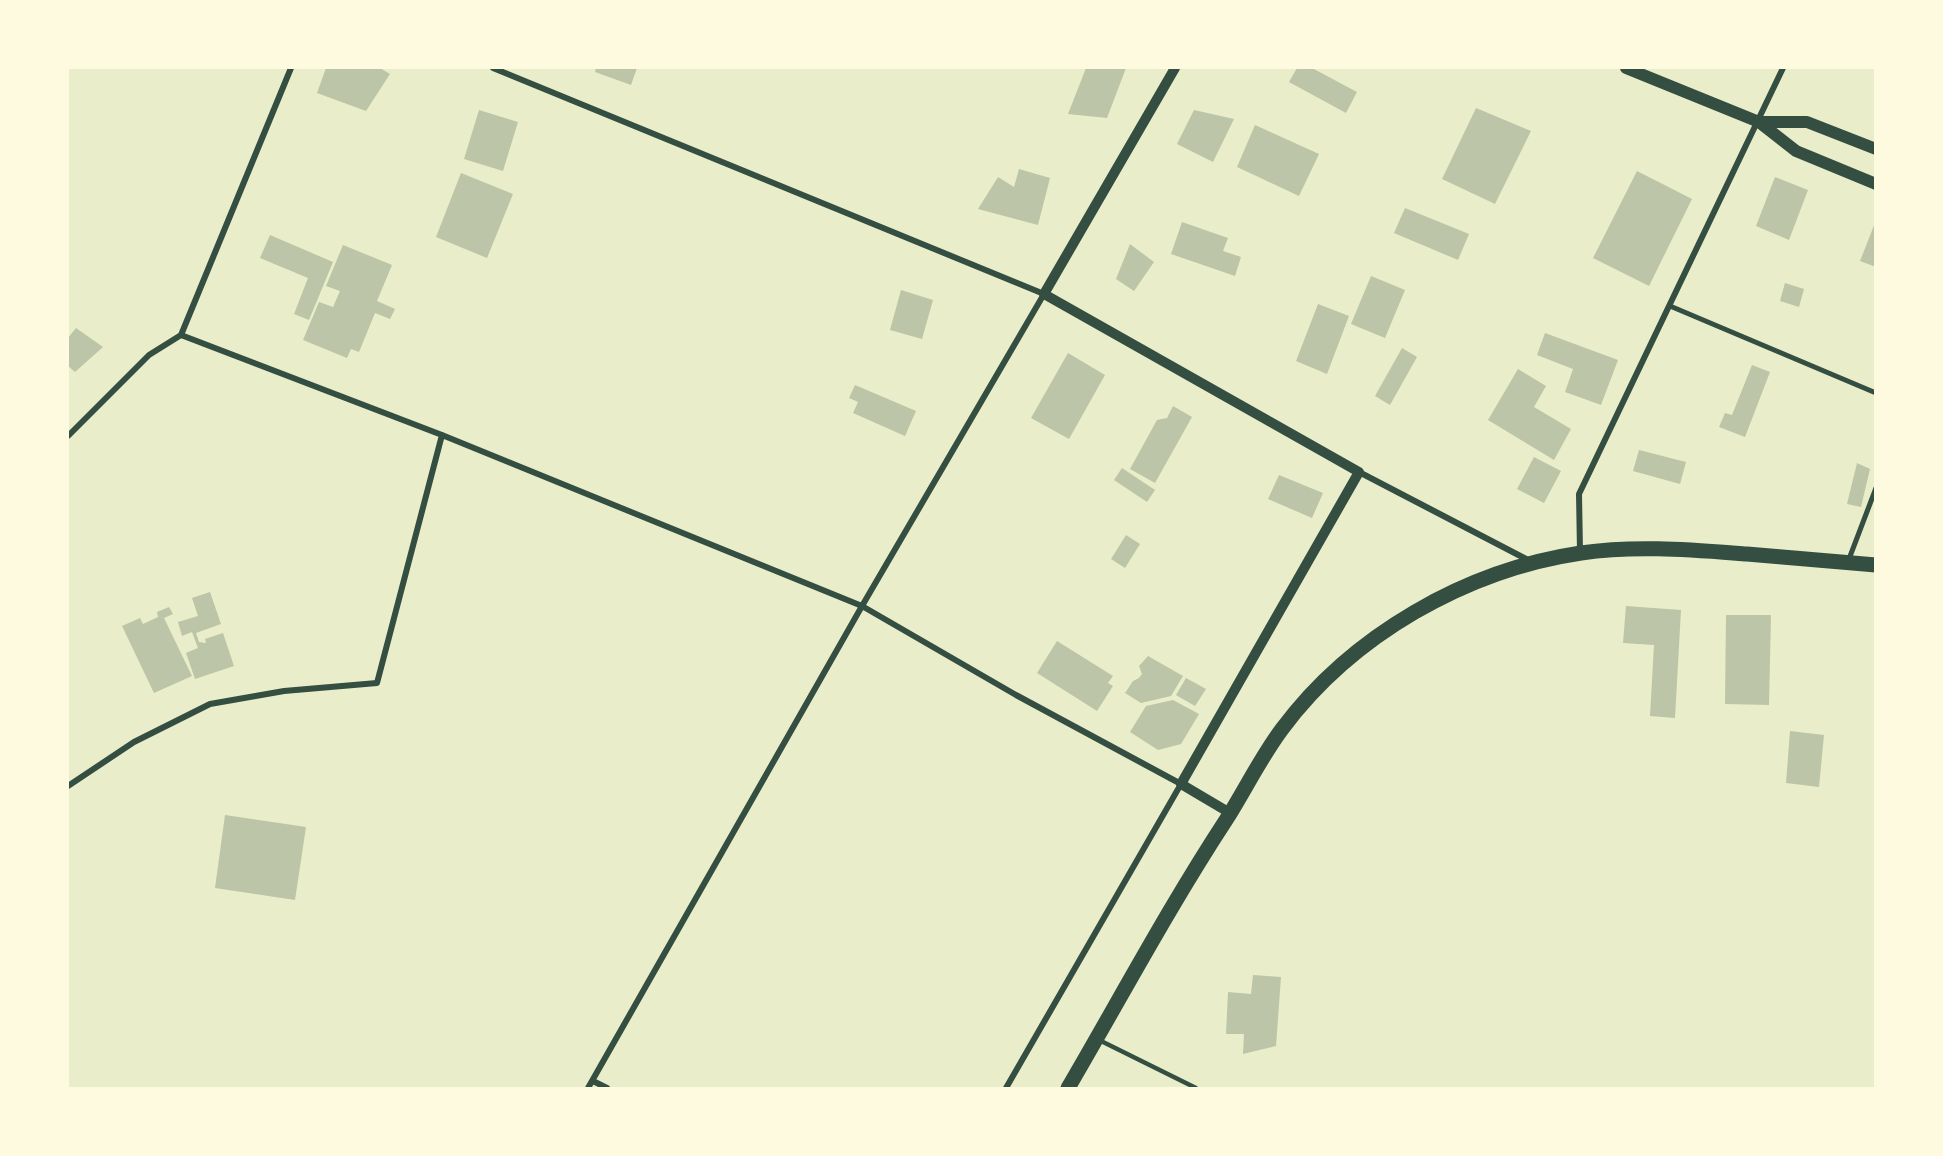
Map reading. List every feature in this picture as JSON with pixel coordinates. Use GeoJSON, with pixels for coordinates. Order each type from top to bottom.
{"type":"FeatureCollection","features":[{"type":"Feature","properties":{"kind":"main road"},"geometry":{"type":"LineString","coordinates":[[1626,68],[1759,122],[1796,151],[1875,184]]}},
{"type":"Feature","properties":{"kind":"main road"},"geometry":{"type":"LineString","coordinates":[[1759,122],[1807,122],[1875,149]]}},
{"type":"Feature","properties":{"kind":"main road"},"geometry":{"type":"LineString","coordinates":[[1068,1089],[1201,858],[1282,729],[1340,666],[1385,631],[1433,602],[1482,579],[1533,563],[1580,554],[1622,549],[1688,549],[1875,565]]}},
{"type":"Feature","properties":{"kind":"street"},"geometry":{"type":"LineString","coordinates":[[68,436],[149,355],[181,335],[291,68]]}},
{"type":"Feature","properties":{"kind":"street"},"geometry":{"type":"LineString","coordinates":[[493,68],[1044,294],[1359,472],[1533,563]]}},
{"type":"Feature","properties":{"kind":"street"},"geometry":{"type":"LineString","coordinates":[[588,1089],[862,606],[1175,68]]}},
{"type":"Feature","properties":{"kind":"street"},"geometry":{"type":"LineString","coordinates":[[1580,554],[1579,494],[1783,68]]}},
{"type":"Feature","properties":{"kind":"street"},"geometry":{"type":"LineString","coordinates":[[1670,306],[1875,393]]}},
{"type":"Feature","properties":{"kind":"street"},"geometry":{"type":"LineString","coordinates":[[181,335],[442,435],[862,606],[1016,695],[1230,813]]}},
{"type":"Feature","properties":{"kind":"street"},"geometry":{"type":"LineString","coordinates":[[68,786],[135,742],[210,704],[284,691],[377,683],[442,435]]}},
{"type":"Feature","properties":{"kind":"street"},"geometry":{"type":"LineString","coordinates":[[1006,1089],[1359,472]]}},
{"type":"Feature","properties":{"kind":"street"},"geometry":{"type":"LineString","coordinates":[[1847,562],[1875,488]]}},
{"type":"Feature","properties":{"kind":"street"},"geometry":{"type":"LineString","coordinates":[[593,1081],[606,1089]]}},
{"type":"Feature","properties":{"kind":"lane"},"geometry":{"type":"LineString","coordinates":[[1097,1039],[1196,1089]]}},
{"type":"Feature","properties":{"kind":"building"},"geometry":{"type":"Polygon","coordinates":[[[326,68],[380,68],[390,74],[366,111],[317,93],[326,68]]]}},
{"type":"Feature","properties":{"kind":"building"},"geometry":{"type":"Polygon","coordinates":[[[596,68],[637,68],[631,85],[595,72],[596,68]]]}},
{"type":"Feature","properties":{"kind":"building"},"geometry":{"type":"Polygon","coordinates":[[[1086,68],[1126,68],[1107,118],[1068,114],[1086,68]]]}},
{"type":"Feature","properties":{"kind":"building"},"geometry":{"type":"Polygon","coordinates":[[[1297,68],[1312,68],[1357,92],[1346,113],[1289,82],[1297,68]]]}},
{"type":"Feature","properties":{"kind":"building"},"geometry":{"type":"Polygon","coordinates":[[[1476,108],[1531,131],[1495,204],[1442,179],[1476,108]]]}},
{"type":"Feature","properties":{"kind":"building"},"geometry":{"type":"Polygon","coordinates":[[[479,110],[518,122],[503,171],[464,159],[479,110]]]}},
{"type":"Feature","properties":{"kind":"building"},"geometry":{"type":"Polygon","coordinates":[[[1194,110],[1234,119],[1213,162],[1177,144],[1194,110]]]}},
{"type":"Feature","properties":{"kind":"building"},"geometry":{"type":"Polygon","coordinates":[[[1255,125],[1319,154],[1299,196],[1237,167],[1255,125]]]}},
{"type":"Feature","properties":{"kind":"building"},"geometry":{"type":"Polygon","coordinates":[[[1019,169],[1050,178],[1038,225],[978,209],[998,177],[1014,187],[1019,169]]]}},
{"type":"Feature","properties":{"kind":"building"},"geometry":{"type":"Polygon","coordinates":[[[1637,171],[1692,199],[1649,286],[1593,258],[1637,171]]]}},
{"type":"Feature","properties":{"kind":"building"},"geometry":{"type":"Polygon","coordinates":[[[461,173],[513,194],[487,258],[436,237],[461,173]]]}},
{"type":"Feature","properties":{"kind":"building"},"geometry":{"type":"Polygon","coordinates":[[[1775,177],[1808,190],[1789,240],[1756,226],[1775,177]]]}},
{"type":"Feature","properties":{"kind":"building"},"geometry":{"type":"Polygon","coordinates":[[[1405,208],[1469,234],[1458,260],[1394,233],[1405,208]]]}},
{"type":"Feature","properties":{"kind":"building"},"geometry":{"type":"Polygon","coordinates":[[[1182,222],[1228,238],[1223,251],[1241,257],[1235,276],[1171,254],[1182,222]]]}},
{"type":"Feature","properties":{"kind":"building"},"geometry":{"type":"Polygon","coordinates":[[[1876,223],[1876,267],[1860,261],[1876,223]]]}},
{"type":"Feature","properties":{"kind":"building"},"geometry":{"type":"Polygon","coordinates":[[[270,235],[333,262],[309,320],[294,314],[308,278],[260,258],[270,235]]]}},
{"type":"Feature","properties":{"kind":"building"},"geometry":{"type":"Polygon","coordinates":[[[1130,244],[1154,262],[1134,291],[1116,279],[1130,244]]]}},
{"type":"Feature","properties":{"kind":"building"},"geometry":{"type":"Polygon","coordinates":[[[343,245],[392,265],[377,301],[395,309],[390,319],[375,313],[359,352],[351,349],[347,358],[303,340],[319,302],[333,307],[340,291],[326,286],[343,245]]]}},
{"type":"Feature","properties":{"kind":"building"},"geometry":{"type":"Polygon","coordinates":[[[1371,276],[1405,290],[1385,338],[1351,324],[1371,276]]]}},
{"type":"Feature","properties":{"kind":"building"},"geometry":{"type":"Polygon","coordinates":[[[1785,283],[1804,289],[1799,307],[1780,301],[1785,283]]]}},
{"type":"Feature","properties":{"kind":"building"},"geometry":{"type":"Polygon","coordinates":[[[901,290],[933,300],[922,339],[890,330],[901,290]]]}},
{"type":"Feature","properties":{"kind":"building"},"geometry":{"type":"Polygon","coordinates":[[[1318,304],[1349,316],[1327,374],[1296,361],[1318,304]]]}},
{"type":"Feature","properties":{"kind":"building"},"geometry":{"type":"Polygon","coordinates":[[[76,328],[103,347],[75,372],[68,366],[68,338],[76,328]]]}},
{"type":"Feature","properties":{"kind":"building"},"geometry":{"type":"Polygon","coordinates":[[[1545,333],[1618,360],[1601,405],[1565,392],[1573,369],[1537,355],[1545,333]]]}},
{"type":"Feature","properties":{"kind":"building"},"geometry":{"type":"Polygon","coordinates":[[[1402,348],[1417,357],[1390,405],[1375,396],[1402,348]]]}},
{"type":"Feature","properties":{"kind":"building"},"geometry":{"type":"Polygon","coordinates":[[[1068,353],[1105,375],[1069,439],[1031,418],[1068,353]]]}},
{"type":"Feature","properties":{"kind":"building"},"geometry":{"type":"Polygon","coordinates":[[[1752,365],[1770,372],[1745,437],[1719,427],[1725,413],[1732,415],[1752,365]]]}},
{"type":"Feature","properties":{"kind":"building"},"geometry":{"type":"Polygon","coordinates":[[[1518,369],[1546,386],[1534,407],[1571,429],[1554,460],[1488,420],[1518,369]]]}},
{"type":"Feature","properties":{"kind":"building"},"geometry":{"type":"Polygon","coordinates":[[[855,385],[916,411],[905,436],[853,413],[858,402],[849,398],[855,385]]]}},
{"type":"Feature","properties":{"kind":"building"},"geometry":{"type":"Polygon","coordinates":[[[1173,406],[1192,417],[1155,483],[1130,469],[1157,420],[1167,418],[1173,406]]]}},
{"type":"Feature","properties":{"kind":"building"},"geometry":{"type":"Polygon","coordinates":[[[1639,450],[1686,462],[1680,484],[1633,471],[1639,450]]]}},
{"type":"Feature","properties":{"kind":"building"},"geometry":{"type":"Polygon","coordinates":[[[1534,457],[1561,471],[1544,503],[1517,489],[1534,457]]]}},
{"type":"Feature","properties":{"kind":"building"},"geometry":{"type":"Polygon","coordinates":[[[1857,463],[1870,469],[1861,507],[1847,504],[1857,463]]]}},
{"type":"Feature","properties":{"kind":"building"},"geometry":{"type":"Polygon","coordinates":[[[1122,468],[1155,490],[1147,502],[1114,480],[1122,468]]]}},
{"type":"Feature","properties":{"kind":"building"},"geometry":{"type":"Polygon","coordinates":[[[1279,475],[1323,493],[1312,518],[1268,499],[1279,475]]]}},
{"type":"Feature","properties":{"kind":"building"},"geometry":{"type":"Polygon","coordinates":[[[1126,535],[1140,544],[1125,568],[1111,559],[1126,535]]]}},
{"type":"Feature","properties":{"kind":"building"},"geometry":{"type":"Polygon","coordinates":[[[210,592],[221,624],[196,633],[199,642],[206,643],[205,639],[223,633],[234,666],[195,679],[186,653],[198,648],[192,632],[182,636],[178,622],[198,616],[192,598],[210,592]]]}},
{"type":"Feature","properties":{"kind":"building"},"geometry":{"type":"Polygon","coordinates":[[[1626,606],[1681,610],[1675,718],[1650,716],[1654,645],[1623,643],[1626,606]]]}},
{"type":"Feature","properties":{"kind":"building"},"geometry":{"type":"Polygon","coordinates":[[[169,607],[173,614],[164,618],[192,676],[154,693],[122,626],[140,618],[143,624],[158,617],[157,612],[169,607]]]}},
{"type":"Feature","properties":{"kind":"building"},"geometry":{"type":"Polygon","coordinates":[[[1726,615],[1771,615],[1769,705],[1725,704],[1726,615]]]}},
{"type":"Feature","properties":{"kind":"building"},"geometry":{"type":"Polygon","coordinates":[[[1057,641],[1113,676],[1108,683],[1113,686],[1097,711],[1037,673],[1057,641]]]}},
{"type":"Feature","properties":{"kind":"building"},"geometry":{"type":"Polygon","coordinates":[[[1148,656],[1183,676],[1171,696],[1141,703],[1125,693],[1133,681],[1142,674],[1139,666],[1148,656]]]}},
{"type":"Feature","properties":{"kind":"building"},"geometry":{"type":"Polygon","coordinates":[[[1186,678],[1206,689],[1195,706],[1176,695],[1186,678]]]}},
{"type":"Feature","properties":{"kind":"building"},"geometry":{"type":"Polygon","coordinates":[[[1173,700],[1199,714],[1181,744],[1158,750],[1130,732],[1146,706],[1173,700]]]}},
{"type":"Feature","properties":{"kind":"building"},"geometry":{"type":"Polygon","coordinates":[[[1790,731],[1824,735],[1819,787],[1786,783],[1790,731]]]}},
{"type":"Feature","properties":{"kind":"building"},"geometry":{"type":"Polygon","coordinates":[[[225,815],[306,827],[295,900],[215,888],[225,815]]]}},
{"type":"Feature","properties":{"kind":"building"},"geometry":{"type":"Polygon","coordinates":[[[1253,975],[1281,977],[1276,1046],[1243,1054],[1244,1034],[1226,1034],[1228,992],[1251,994],[1253,975]]]}}]}
